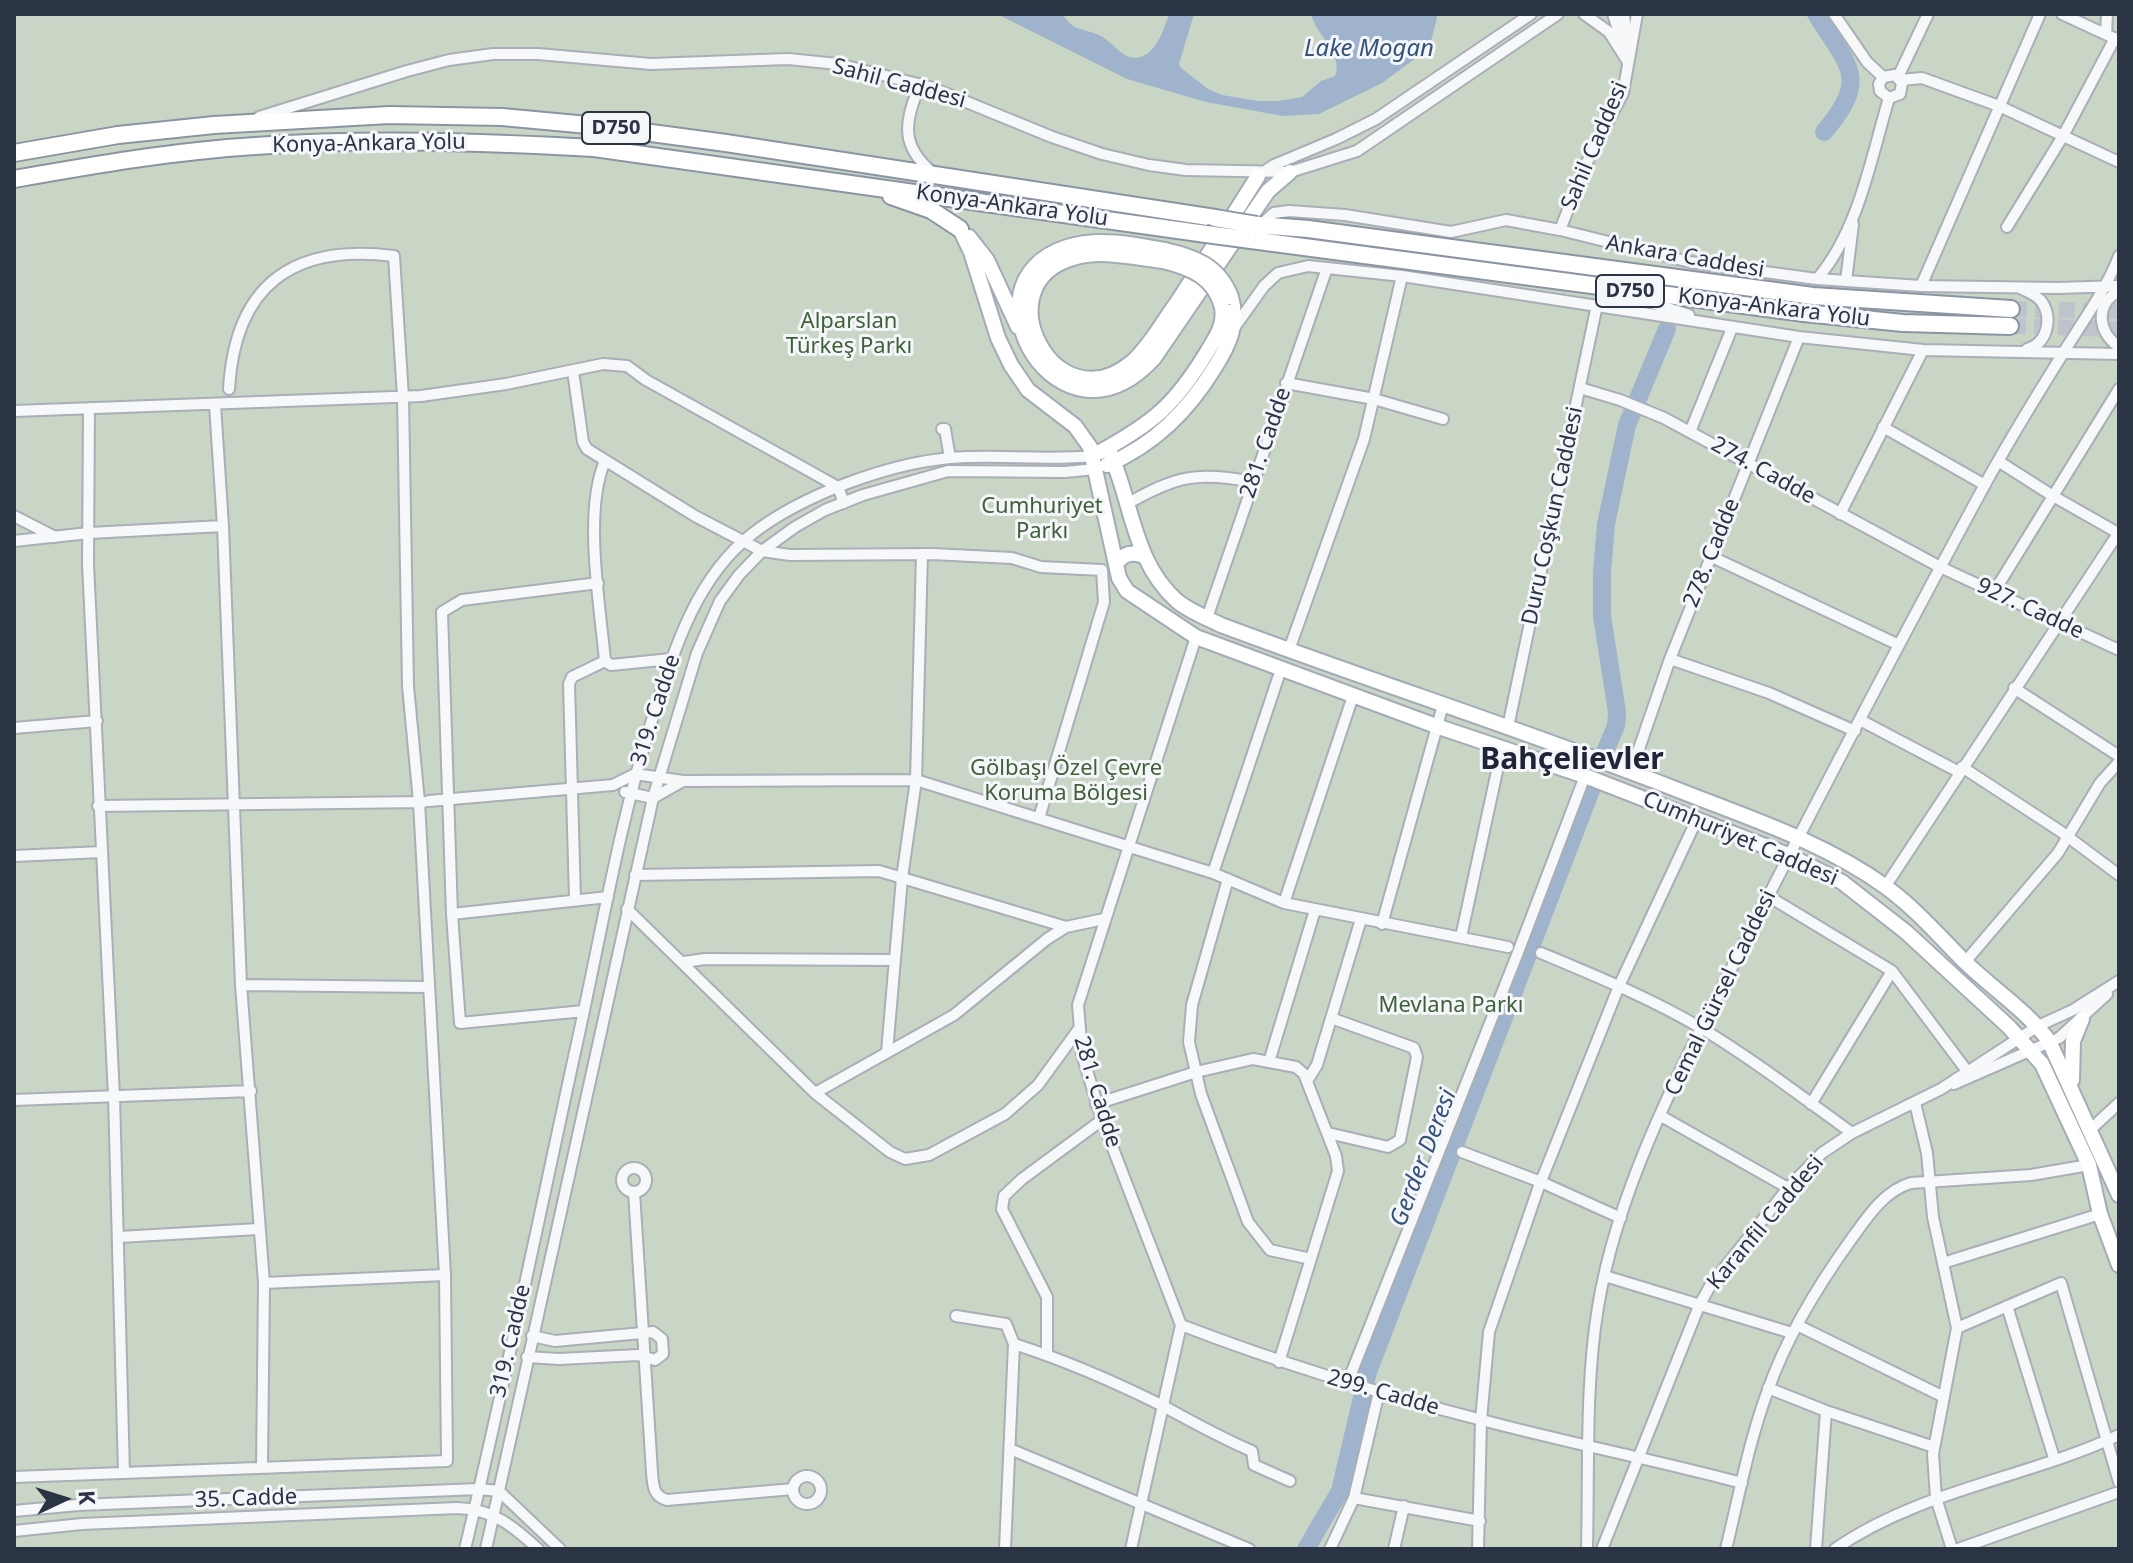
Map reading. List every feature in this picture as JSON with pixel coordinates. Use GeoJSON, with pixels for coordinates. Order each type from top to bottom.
{"type":"FeatureCollection","features":[{"type":"Feature","properties":{"kind":"highway","name":"D750"},"geometry":{"type":"LineString","coordinates":[[14,153],[164,129],[242,123],[389,115],[502,117],[599,126],[935,175],[1215,218],[1256,230],[1813,296],[2011,309]]}},
{"type":"Feature","properties":{"kind":"highway","name":"Konya-Ankara Yolu"},"geometry":{"type":"LineString","coordinates":[[14,179],[156,157],[254,146],[423,141],[594,148],[1206,234],[1256,230],[1604,287],[1777,310],[1903,323],[2010,326]]}},
{"type":"Feature","properties":{"kind":"highway"},"geometry":{"type":"LineString","coordinates":[[856,184],[931,210],[960,229]]}},
{"type":"Feature","properties":{"kind":"main road"},"geometry":{"type":"LineString","coordinates":[[960,229],[987,260],[1014,322],[1039,364],[1057,380],[1075,389],[1105,389],[1138,374],[1163,347],[1268,191],[1290,172]]}},
{"type":"Feature","properties":{"kind":"main road"},"geometry":{"type":"LineString","coordinates":[[1234,329],[1235,314],[1227,302],[1223,280],[1209,265],[1192,257],[1095,255],[1073,258],[1053,266],[1035,288],[1031,309],[1035,336],[1046,356],[1070,374],[1087,379],[1106,376],[1132,362],[1161,325],[1262,174]]}},
{"type":"Feature","properties":{"kind":"main road"},"geometry":{"type":"LineString","coordinates":[[960,229],[971,252],[998,338],[1011,365],[1036,397],[1082,434],[1094,463],[1123,586],[1142,590],[1151,582],[1153,573]]}},
{"type":"Feature","properties":{"kind":"main road"},"geometry":{"type":"LineString","coordinates":[[1021,332],[1019,308],[1023,286],[1029,274],[1046,256],[1067,247],[1123,243],[1164,256]]}},
{"type":"Feature","properties":{"kind":"main road","name":"319. Cadde"},"geometry":{"type":"LineString","coordinates":[[1112,454],[1178,396],[1221,326],[1227,302]]}},
{"type":"Feature","properties":{"kind":"main road","name":"319. Cadde"},"geometry":{"type":"LineString","coordinates":[[1094,463],[1152,440],[1186,410],[1225,349],[1234,329]]}},
{"type":"Feature","properties":{"kind":"main road","name":"Cumhuriyet Caddesi"},"geometry":{"type":"LineString","coordinates":[[1112,454],[1144,556],[1153,573],[1178,602],[1207,618],[1289,650],[1631,772],[1798,838],[1846,862],[1885,887],[1923,918],[1965,962],[2038,1026],[2049,1041],[2119,1195]]}},
{"type":"Feature","properties":{"kind":"main road"},"geometry":{"type":"LineString","coordinates":[[1116,564],[1131,553],[1144,556]]}},
{"type":"Feature","properties":{"kind":"main road","name":"Cumhuriyet Caddesi"},"geometry":{"type":"LineString","coordinates":[[1123,586],[1196,637],[1436,726],[1585,776],[1788,855],[1842,882],[1886,913],[2031,1051],[2049,1078],[2089,1165],[2100,1214],[2119,1265]]}},
{"type":"Feature","properties":{"kind":"main road"},"geometry":{"type":"LineString","coordinates":[[2072,1089],[2073,1041],[2082,1019]]}},
{"type":"Feature","properties":{"kind":"street"},"geometry":{"type":"LineString","coordinates":[[1262,174],[1274,165],[1376,119],[1531,14]]}},
{"type":"Feature","properties":{"kind":"street","name":"Sahil Caddesi"},"geometry":{"type":"LineString","coordinates":[[242,123],[407,71],[449,60],[493,54],[538,54],[651,64],[767,59],[811,61],[838,64],[920,84],[1102,154],[1169,169],[1262,174],[1290,172],[1357,151],[1558,14]]}},
{"type":"Feature","properties":{"kind":"street","name":"Sahil Caddesi"},"geometry":{"type":"LineString","coordinates":[[1584,14],[1609,32],[1628,62]]}},
{"type":"Feature","properties":{"kind":"street"},"geometry":{"type":"LineString","coordinates":[[1613,14],[1628,62]]}},
{"type":"Feature","properties":{"kind":"street"},"geometry":{"type":"LineString","coordinates":[[1624,14],[1628,62]]}},
{"type":"Feature","properties":{"kind":"street","name":"Sahil Caddesi"},"geometry":{"type":"LineString","coordinates":[[1560,230],[1585,166],[1619,103],[1637,14]]}},
{"type":"Feature","properties":{"kind":"street"},"geometry":{"type":"LineString","coordinates":[[1834,14],[1867,62],[1883,77]]}},
{"type":"Feature","properties":{"kind":"street"},"geometry":{"type":"LineString","coordinates":[[1928,14],[1899,78],[1903,87],[1900,94],[1889,98],[1882,95],[1879,88],[1883,77],[1891,74],[1899,78],[1922,78],[1999,106],[2119,162]]}},
{"type":"Feature","properties":{"kind":"street"},"geometry":{"type":"LineString","coordinates":[[1921,286],[2040,14]]}},
{"type":"Feature","properties":{"kind":"street"},"geometry":{"type":"LineString","coordinates":[[2062,14],[2113,38]]}},
{"type":"Feature","properties":{"kind":"street"},"geometry":{"type":"LineString","coordinates":[[2007,227],[2063,136],[2113,38],[2107,14]]}},
{"type":"Feature","properties":{"kind":"street"},"geometry":{"type":"LineString","coordinates":[[920,84],[907,125],[910,147],[919,161],[935,175]]}},
{"type":"Feature","properties":{"kind":"street"},"geometry":{"type":"LineString","coordinates":[[1846,281],[1849,242],[1857,204],[1889,98]]}},
{"type":"Feature","properties":{"kind":"street"},"geometry":{"type":"LineString","coordinates":[[1817,279],[1831,260],[1857,204]]}},
{"type":"Feature","properties":{"kind":"street","name":"Ankara Caddesi"},"geometry":{"type":"LineString","coordinates":[[1256,230],[1274,213],[1289,211],[1345,215],[1451,232],[1506,220],[1690,262],[1817,279],[1921,286],[2119,289]]}},
{"type":"Feature","properties":{"kind":"street"},"geometry":{"type":"LineString","coordinates":[[14,1477],[447,1461],[445,1275],[428,987],[424,802],[408,686],[403,397],[394,256],[370,253],[317,257],[283,271],[244,318],[231,355],[229,389]]}},
{"type":"Feature","properties":{"kind":"street","name":"Cemal Gürsel Caddesi"},"geometry":{"type":"LineString","coordinates":[[1587,1549],[1593,1351],[1605,1276],[1621,1218],[1661,1116],[1701,1028],[1788,855],[1940,567],[2062,353],[2106,287],[2119,256]]}},
{"type":"Feature","properties":{"kind":"street","name":"319. Cadde"},"geometry":{"type":"LineString","coordinates":[[1234,329],[1264,286],[1278,273],[1308,266],[1327,268]]}},
{"type":"Feature","properties":{"kind":"street"},"geometry":{"type":"LineString","coordinates":[[1327,268],[1402,276],[1799,337],[1923,350],[2119,354]]}},
{"type":"Feature","properties":{"kind":"street","name":"281. Cadde"},"geometry":{"type":"LineString","coordinates":[[1207,618],[1327,268]]}},
{"type":"Feature","properties":{"kind":"street"},"geometry":{"type":"LineString","coordinates":[[1289,650],[1364,439],[1402,276]]}},
{"type":"Feature","properties":{"kind":"street"},"geometry":{"type":"LineString","coordinates":[[1604,287],[1728,328]]}},
{"type":"Feature","properties":{"kind":"street"},"geometry":{"type":"LineString","coordinates":[[2017,351],[2039,343],[2047,325],[2043,304],[2019,287]]}},
{"type":"Feature","properties":{"kind":"street"},"geometry":{"type":"LineString","coordinates":[[2119,289],[2107,299],[2101,316],[2105,333],[2119,347]]}},
{"type":"Feature","properties":{"kind":"street","name":"Duru Coşkun Caddesi"},"geometry":{"type":"LineString","coordinates":[[1508,727],[1597,305]]}},
{"type":"Feature","properties":{"kind":"street"},"geometry":{"type":"LineString","coordinates":[[1690,432],[1728,328]]}},
{"type":"Feature","properties":{"kind":"street","name":"278. Cadde"},"geometry":{"type":"LineString","coordinates":[[1631,772],[1670,659],[1799,337]]}},
{"type":"Feature","properties":{"kind":"street"},"geometry":{"type":"LineString","coordinates":[[1840,514],[1923,350]]}},
{"type":"Feature","properties":{"kind":"street"},"geometry":{"type":"LineString","coordinates":[[14,411],[421,396],[506,384],[603,364],[627,366],[646,380],[838,487],[844,503]]}},
{"type":"Feature","properties":{"kind":"street"},"geometry":{"type":"LineString","coordinates":[[573,371],[583,442],[587,449],[762,551],[790,555],[922,554],[1012,558],[1041,567],[1102,570],[1104,602],[1039,818]]}},
{"type":"Feature","properties":{"kind":"street"},"geometry":{"type":"LineString","coordinates":[[1286,383],[1374,399],[1443,419]]}},
{"type":"Feature","properties":{"kind":"street","name":"274. Cadde"},"geometry":{"type":"LineString","coordinates":[[1580,388],[1634,406],[1690,432],[1940,567]]}},
{"type":"Feature","properties":{"kind":"street"},"geometry":{"type":"LineString","coordinates":[[1994,592],[2119,389]]}},
{"type":"Feature","properties":{"kind":"street"},"geometry":{"type":"LineString","coordinates":[[215,405],[223,526],[241,985],[264,1283],[262,1466]]}},
{"type":"Feature","properties":{"kind":"street"},"geometry":{"type":"LineString","coordinates":[[89,408],[89,533],[98,806],[114,1096],[119,1237],[117,1305],[124,1473]]}},
{"type":"Feature","properties":{"kind":"street"},"geometry":{"type":"LineString","coordinates":[[1883,427],[1985,485]]}},
{"type":"Feature","properties":{"kind":"street"},"geometry":{"type":"LineString","coordinates":[[942,429],[945,429],[950,458]]}},
{"type":"Feature","properties":{"kind":"street","name":"319. Cadde"},"geometry":{"type":"LineString","coordinates":[[465,1549],[630,794],[671,659],[700,597],[743,542],[783,513],[838,487],[920,463],[950,458],[1065,459],[1094,463]]}},
{"type":"Feature","properties":{"kind":"street"},"geometry":{"type":"LineString","coordinates":[[605,461],[597,479],[596,552],[605,661]]}},
{"type":"Feature","properties":{"kind":"street"},"geometry":{"type":"LineString","coordinates":[[1885,887],[2119,532],[1998,461]]}},
{"type":"Feature","properties":{"kind":"street","name":"319. Cadde"},"geometry":{"type":"LineString","coordinates":[[486,1549],[653,798],[687,684],[707,626],[720,601],[762,551],[795,527],[844,503],[900,483],[948,471],[1065,472],[1094,463]]}},
{"type":"Feature","properties":{"kind":"street"},"geometry":{"type":"LineString","coordinates":[[1127,504],[1181,478],[1208,475],[1253,482]]}},
{"type":"Feature","properties":{"kind":"street"},"geometry":{"type":"LineString","coordinates":[[14,516],[55,537]]}},
{"type":"Feature","properties":{"kind":"street"},"geometry":{"type":"LineString","coordinates":[[14,541],[89,533],[223,526]]}},
{"type":"Feature","properties":{"kind":"street"},"geometry":{"type":"LineString","coordinates":[[887,1052],[902,878],[916,780],[922,554]]}},
{"type":"Feature","properties":{"kind":"street"},"geometry":{"type":"LineString","coordinates":[[1710,556],[1899,645]]}},
{"type":"Feature","properties":{"kind":"street","name":"927. Cadde"},"geometry":{"type":"LineString","coordinates":[[1940,567],[2119,650]]}},
{"type":"Feature","properties":{"kind":"street"},"geometry":{"type":"LineString","coordinates":[[598,583],[462,600],[442,612],[452,914],[460,1023],[605,1015]]}},
{"type":"Feature","properties":{"kind":"street"},"geometry":{"type":"LineString","coordinates":[[1103,586],[1123,586]]}},
{"type":"Feature","properties":{"kind":"street","name":"281. Cadde"},"geometry":{"type":"LineString","coordinates":[[1181,1325],[1096,1104],[1078,1030],[1078,1005],[1196,637]]}},
{"type":"Feature","properties":{"kind":"street"},"geometry":{"type":"LineString","coordinates":[[605,661],[611,665],[671,659]]}},
{"type":"Feature","properties":{"kind":"street"},"geometry":{"type":"LineString","coordinates":[[1670,659],[1857,726],[1960,769],[2068,837],[2119,875]]}},
{"type":"Feature","properties":{"kind":"street"},"geometry":{"type":"LineString","coordinates":[[575,899],[569,684],[572,677],[605,661]]}},
{"type":"Feature","properties":{"kind":"street"},"geometry":{"type":"LineString","coordinates":[[1213,873],[1281,669]]}},
{"type":"Feature","properties":{"kind":"street"},"geometry":{"type":"LineString","coordinates":[[1965,962],[2058,853],[2100,783],[2119,759],[2014,688]]}},
{"type":"Feature","properties":{"kind":"street"},"geometry":{"type":"LineString","coordinates":[[1284,903],[1353,696]]}},
{"type":"Feature","properties":{"kind":"street"},"geometry":{"type":"LineString","coordinates":[[1382,924],[1443,705]]}},
{"type":"Feature","properties":{"kind":"street"},"geometry":{"type":"LineString","coordinates":[[14,728],[97,721]]}},
{"type":"Feature","properties":{"kind":"street"},"geometry":{"type":"LineString","coordinates":[[1461,937],[1502,748]]}},
{"type":"Feature","properties":{"kind":"street"},"geometry":{"type":"LineString","coordinates":[[98,806],[424,802],[613,785],[635,774],[683,781],[916,780],[1213,873],[1284,903],[1508,947]]}},
{"type":"Feature","properties":{"kind":"street"},"geometry":{"type":"LineString","coordinates":[[1353,1385],[1585,776]]}},
{"type":"Feature","properties":{"kind":"street"},"geometry":{"type":"LineString","coordinates":[[613,785],[630,794],[653,798],[683,781]]}},
{"type":"Feature","properties":{"kind":"street"},"geometry":{"type":"LineString","coordinates":[[1478,1549],[1481,1420],[1489,1332],[1541,1182],[1619,986],[1697,819]]}},
{"type":"Feature","properties":{"kind":"street"},"geometry":{"type":"LineString","coordinates":[[14,856],[102,852]]}},
{"type":"Feature","properties":{"kind":"street"},"geometry":{"type":"LineString","coordinates":[[635,875],[879,871],[1066,927]]}},
{"type":"Feature","properties":{"kind":"street"},"geometry":{"type":"LineString","coordinates":[[1228,879],[1192,1005],[1189,1042],[1201,1094],[1248,1222],[1270,1250],[1311,1259]]}},
{"type":"Feature","properties":{"kind":"street"},"geometry":{"type":"LineString","coordinates":[[1768,896],[1892,971],[1967,1071]]}},
{"type":"Feature","properties":{"kind":"street"},"geometry":{"type":"LineString","coordinates":[[452,914],[608,897]]}},
{"type":"Feature","properties":{"kind":"street"},"geometry":{"type":"LineString","coordinates":[[627,909],[815,1093],[890,1152],[905,1159],[929,1155],[1005,1114],[1038,1085],[1078,1030]]}},
{"type":"Feature","properties":{"kind":"street"},"geometry":{"type":"LineString","coordinates":[[1269,1062],[1315,910]]}},
{"type":"Feature","properties":{"kind":"street"},"geometry":{"type":"LineString","coordinates":[[815,1093],[954,1015],[1066,927],[1104,919]]}},
{"type":"Feature","properties":{"kind":"street"},"geometry":{"type":"LineString","coordinates":[[1307,1081],[1317,1065],[1361,919]]}},
{"type":"Feature","properties":{"kind":"street"},"geometry":{"type":"LineString","coordinates":[[1541,953],[1619,986],[1701,1028],[1852,1133]]}},
{"type":"Feature","properties":{"kind":"street"},"geometry":{"type":"LineString","coordinates":[[684,962],[705,959],[895,960]]}},
{"type":"Feature","properties":{"kind":"street"},"geometry":{"type":"LineString","coordinates":[[1811,1104],[1892,971]]}},
{"type":"Feature","properties":{"kind":"street","name":"Karanfil Caddesi"},"geometry":{"type":"LineString","coordinates":[[1941,1089],[2038,1026],[2053,1021],[2117,983]]}},
{"type":"Feature","properties":{"kind":"street","name":"Karanfil Caddesi"},"geometry":{"type":"LineString","coordinates":[[1602,1549],[1699,1306],[1710,1286],[1788,1188],[1822,1153],[1852,1133],[1941,1089],[2059,1038],[2117,983]]}},
{"type":"Feature","properties":{"kind":"street"},"geometry":{"type":"LineString","coordinates":[[241,985],[428,987]]}},
{"type":"Feature","properties":{"kind":"street"},"geometry":{"type":"LineString","coordinates":[[1328,1133],[1388,1147],[1397,1143],[1417,1057],[1414,1048],[1331,1018]]}},
{"type":"Feature","properties":{"kind":"street"},"geometry":{"type":"LineString","coordinates":[[1096,1104],[1196,1072],[1253,1059],[1296,1067],[1304,1074],[1328,1133],[1338,1171],[1279,1362]]}},
{"type":"Feature","properties":{"kind":"street"},"geometry":{"type":"LineString","coordinates":[[14,1100],[251,1091]]}},
{"type":"Feature","properties":{"kind":"street"},"geometry":{"type":"LineString","coordinates":[[1915,1103],[1931,1181],[1933,1217],[1957,1328],[1934,1447],[1936,1498],[1955,1549],[2119,1492]]}},
{"type":"Feature","properties":{"kind":"street"},"geometry":{"type":"LineString","coordinates":[[2091,1129],[2119,1103]]}},
{"type":"Feature","properties":{"kind":"street"},"geometry":{"type":"LineString","coordinates":[[1661,1116],[1788,1188]]}},
{"type":"Feature","properties":{"kind":"street"},"geometry":{"type":"LineString","coordinates":[[1047,1354],[1047,1297],[1002,1209],[1004,1196],[1022,1179],[1102,1120]]}},
{"type":"Feature","properties":{"kind":"street"},"geometry":{"type":"LineString","coordinates":[[1462,1152],[1541,1182],[1621,1218]]}},
{"type":"Feature","properties":{"kind":"street"},"geometry":{"type":"LineString","coordinates":[[1726,1549],[1768,1388],[1794,1329],[1838,1258],[1884,1199],[1903,1185],[2031,1175],[2089,1165]]}},
{"type":"Feature","properties":{"kind":"street"},"geometry":{"type":"LineString","coordinates":[[634,1192],[655,1492],[667,1500],[793,1489]]}},
{"type":"Feature","properties":{"kind":"street"},"geometry":{"type":"LineString","coordinates":[[1943,1263],[2100,1214]]}},
{"type":"Feature","properties":{"kind":"street"},"geometry":{"type":"LineString","coordinates":[[119,1237],[258,1229]]}},
{"type":"Feature","properties":{"kind":"street"},"geometry":{"type":"LineString","coordinates":[[264,1283],[445,1275]]}},
{"type":"Feature","properties":{"kind":"street"},"geometry":{"type":"LineString","coordinates":[[1605,1276],[1699,1306],[1794,1329],[1944,1397]]}},
{"type":"Feature","properties":{"kind":"street"},"geometry":{"type":"LineString","coordinates":[[1957,1328],[2061,1283],[2119,1482]]}},
{"type":"Feature","properties":{"kind":"street"},"geometry":{"type":"LineString","coordinates":[[2007,1306],[2054,1458]]}},
{"type":"Feature","properties":{"kind":"street"},"geometry":{"type":"LineString","coordinates":[[956,1316],[1006,1324],[1014,1344],[1005,1549]]}},
{"type":"Feature","properties":{"kind":"street"},"geometry":{"type":"LineString","coordinates":[[1131,1549],[1181,1325]]}},
{"type":"Feature","properties":{"kind":"street","name":"299. Cadde"},"geometry":{"type":"LineString","coordinates":[[1181,1325],[1279,1362],[1353,1385],[1481,1420],[1742,1483]]}},
{"type":"Feature","properties":{"kind":"street"},"geometry":{"type":"LineString","coordinates":[[527,1357],[559,1359],[644,1355],[655,1360],[663,1354],[664,1348],[657,1333],[555,1341],[532,1336]]}},
{"type":"Feature","properties":{"kind":"street"},"geometry":{"type":"LineString","coordinates":[[1014,1344],[1047,1354],[1162,1406],[1218,1437],[1252,1451],[1254,1465],[1290,1481]]}},
{"type":"Feature","properties":{"kind":"street"},"geometry":{"type":"LineString","coordinates":[[1768,1388],[1934,1447]]}},
{"type":"Feature","properties":{"kind":"street"},"geometry":{"type":"LineString","coordinates":[[1330,1549],[1354,1498],[1378,1392]]}},
{"type":"Feature","properties":{"kind":"street"},"geometry":{"type":"LineString","coordinates":[[1816,1549],[1826,1411]]}},
{"type":"Feature","properties":{"kind":"street"},"geometry":{"type":"LineString","coordinates":[[1835,1549],[1936,1498],[2119,1435]]}},
{"type":"Feature","properties":{"kind":"street"},"geometry":{"type":"LineString","coordinates":[[1010,1449],[1249,1549]]}},
{"type":"Feature","properties":{"kind":"street","name":"35. Cadde"},"geometry":{"type":"LineString","coordinates":[[14,1511],[78,1505],[479,1489],[499,1491]]}},
{"type":"Feature","properties":{"kind":"street"},"geometry":{"type":"LineString","coordinates":[[499,1491],[560,1549]]}},
{"type":"Feature","properties":{"kind":"street"},"geometry":{"type":"LineString","coordinates":[[1354,1498],[1480,1521]]}},
{"type":"Feature","properties":{"kind":"street"},"geometry":{"type":"LineString","coordinates":[[1394,1549],[1404,1506]]}},
{"type":"Feature","properties":{"kind":"street","name":"35. Cadde"},"geometry":{"type":"LineString","coordinates":[[14,1531],[130,1521],[353,1511],[475,1509],[494,1514]]}},
{"type":"Feature","properties":{"kind":"street"},"geometry":{"type":"LineString","coordinates":[[494,1514],[514,1526],[538,1549]]}},
{"type":"Feature","properties":{"kind":"green space","name":"Gölbaşı Özel Çevre Koruma Bölgesi"},"geometry":{"type":"Polygon","coordinates":[[[14,14],[2119,14],[2119,1549],[14,1549],[14,14]]]}},
{"type":"Feature","properties":{"kind":"water","name":"Lake Mogan"},"geometry":{"type":"Polygon","coordinates":[[[997,14],[1062,14],[1074,26],[1103,37],[1126,55],[1138,58],[1156,44],[1169,14],[1194,14],[1179,64],[1181,68],[1208,89],[1222,95],[1258,101],[1302,97],[1321,81],[1335,76],[1336,60],[1311,14],[1436,14],[1437,18],[1430,45],[1382,83],[1319,114],[1283,116],[1206,102],[1127,79],[997,14]]]}},
{"type":"Feature","properties":{"kind":"waterway","name":"Gerder Deresi"},"geometry":{"type":"LineString","coordinates":[[1816,14],[1838,47],[1850,73],[1847,98],[1824,132]]}},
{"type":"Feature","properties":{"kind":"waterway","name":"Gerder Deresi"},"geometry":{"type":"LineString","coordinates":[[1603,756],[1616,726],[1617,712],[1602,616],[1606,524],[1627,425],[1667,329]]}},
{"type":"Feature","properties":{"kind":"waterway","name":"Gerder Deresi"},"geometry":{"type":"LineString","coordinates":[[1306,1549],[1340,1491],[1368,1372],[1593,785]]}},
{"type":"Feature","properties":{"kind":"tunnel"},"geometry":{"type":"LineString","coordinates":[[2011,309],[2119,311]]}},
{"type":"Feature","properties":{"kind":"tunnel"},"geometry":{"type":"LineString","coordinates":[[2010,326],[2119,329]]}},
{"type":"Feature","properties":{"kind":"district","name":"Bahçelievler"},"geometry":{"type":"Point","coordinates":[1572,760]}},
{"type":"Feature","properties":{"kind":"park label","name":"Alparslan Türkeş Parkı"},"geometry":{"type":"Point","coordinates":[849,334]}},
{"type":"Feature","properties":{"kind":"park label","name":"Cumhuriyet Parkı"},"geometry":{"type":"Point","coordinates":[1042,520]}},
{"type":"Feature","properties":{"kind":"park label","name":"Mevlana Parkı"},"geometry":{"type":"Point","coordinates":[1451,1006]}}]}
